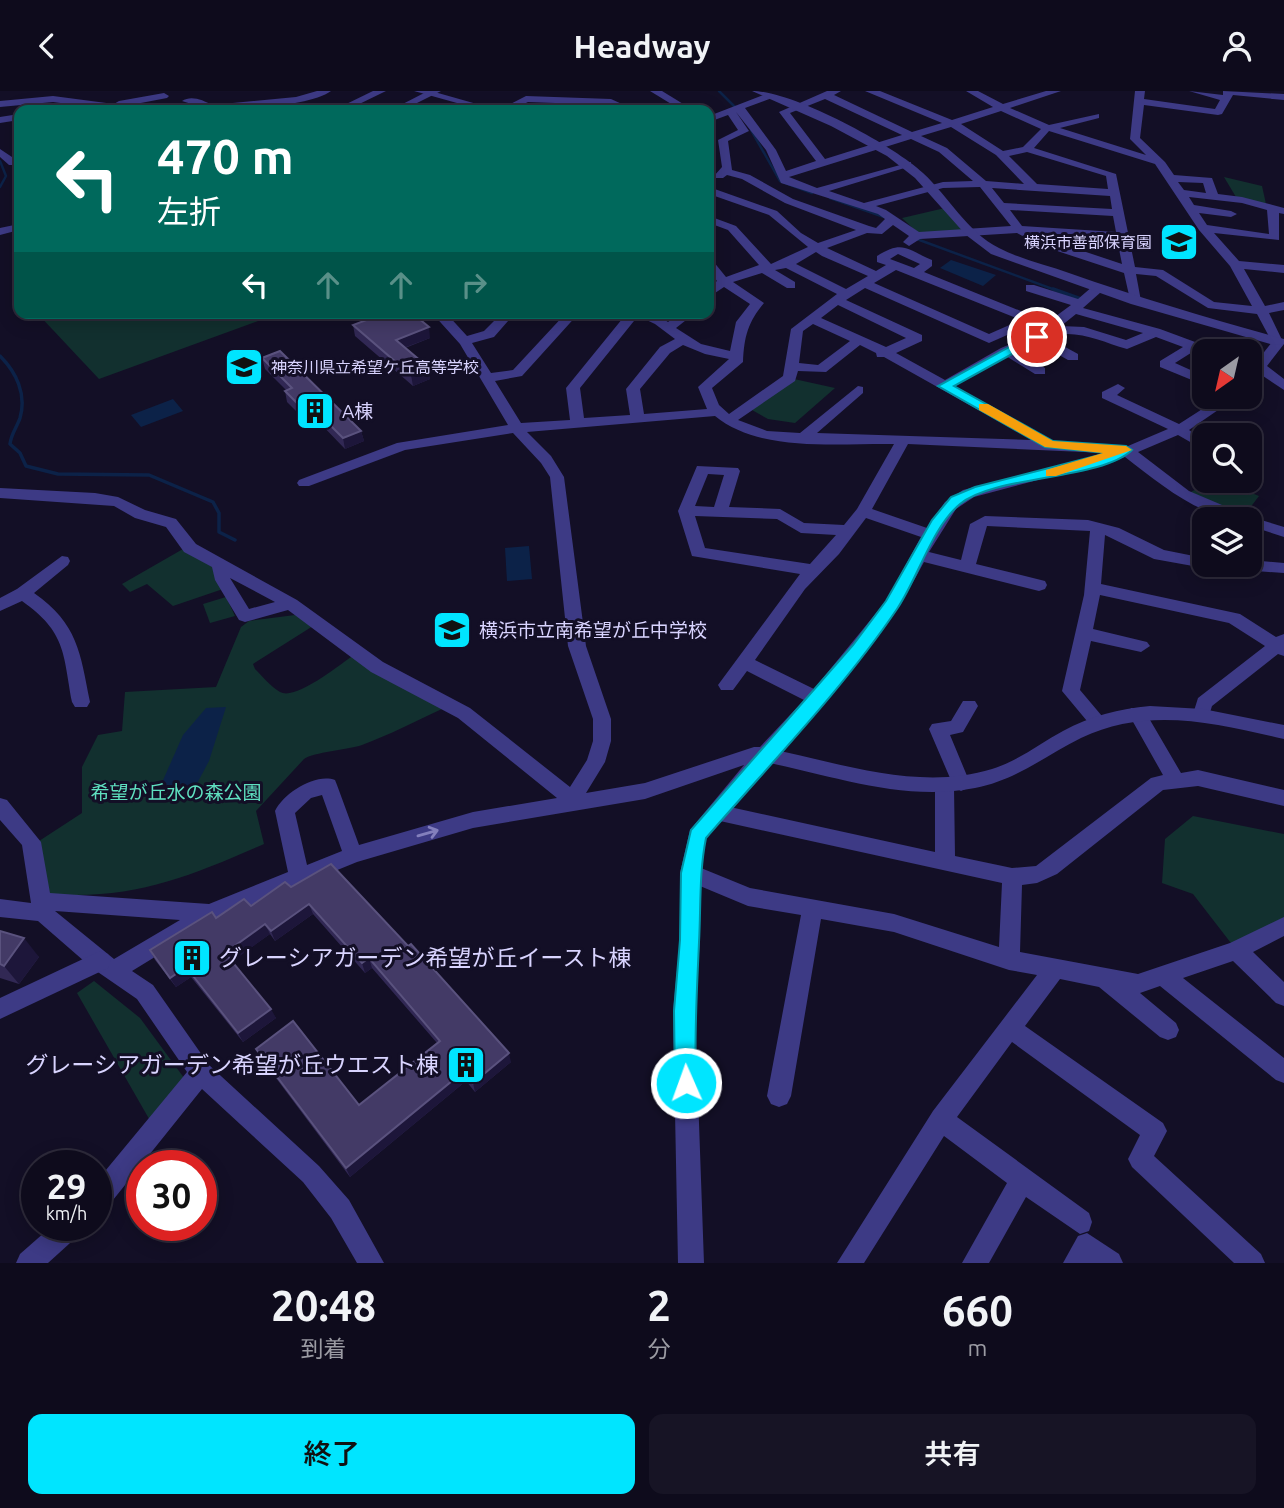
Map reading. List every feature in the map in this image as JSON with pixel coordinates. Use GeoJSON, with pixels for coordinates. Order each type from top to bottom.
{"type":"FeatureCollection","features":[{"type":"Feature","properties":{"kind":"street"},"geometry":{"type":"LineString","coordinates":[[53,105],[66,91]]}},
{"type":"Feature","properties":{"kind":"street"},"geometry":{"type":"LineString","coordinates":[[109,105],[127,91]]}},
{"type":"Feature","properties":{"kind":"street"},"geometry":{"type":"LineString","coordinates":[[296,91],[313,102]]}},
{"type":"Feature","properties":{"kind":"street"},"geometry":{"type":"LineString","coordinates":[[241,93],[247,105],[313,102],[326,91]]}},
{"type":"Feature","properties":{"kind":"street"},"geometry":{"type":"LineString","coordinates":[[350,105],[381,91]]}},
{"type":"Feature","properties":{"kind":"street"},"geometry":{"type":"LineString","coordinates":[[419,91],[434,92],[477,105]]}},
{"type":"Feature","properties":{"kind":"street"},"geometry":{"type":"LineString","coordinates":[[473,91],[488,105]]}},
{"type":"Feature","properties":{"kind":"street"},"geometry":{"type":"LineString","coordinates":[[655,91],[679,105]]}},
{"type":"Feature","properties":{"kind":"street"},"geometry":{"type":"LineString","coordinates":[[870,91],[951,123],[1003,154],[1033,187]]}},
{"type":"Feature","properties":{"kind":"street"},"geometry":{"type":"LineString","coordinates":[[971,91],[1001,109],[1047,128],[1161,164]]}},
{"type":"Feature","properties":{"kind":"street"},"geometry":{"type":"LineString","coordinates":[[1194,91],[1281,95]]}},
{"type":"Feature","properties":{"kind":"street"},"geometry":{"type":"LineString","coordinates":[[407,105],[434,92]]}},
{"type":"Feature","properties":{"kind":"street"},"geometry":{"type":"LineString","coordinates":[[783,175],[1001,109],[1047,92]]}},
{"type":"Feature","properties":{"kind":"street"},"geometry":{"type":"LineString","coordinates":[[714,117],[735,110],[763,93],[878,146],[907,165],[933,187],[967,233],[995,251],[1018,262],[1097,289],[1282,343]]}},
{"type":"Feature","properties":{"kind":"street"},"geometry":{"type":"LineString","coordinates":[[822,162],[784,112],[831,93],[943,151],[983,184],[1019,229],[1043,241],[1128,270],[1159,273],[1202,301],[1262,311],[1284,306]]}},
{"type":"Feature","properties":{"kind":"street"},"geometry":{"type":"LineString","coordinates":[[113,105],[167,94]]}},
{"type":"Feature","properties":{"kind":"street"},"geometry":{"type":"LineString","coordinates":[[1228,94],[1218,112],[1139,96],[1135,139],[1161,164],[1203,228],[1235,264],[1282,343]]}},
{"type":"Feature","properties":{"kind":"street"},"geometry":{"type":"LineString","coordinates":[[514,105],[526,99],[611,102],[618,105]]}},
{"type":"Feature","properties":{"kind":"street"},"geometry":{"type":"LineString","coordinates":[[187,101],[200,102],[203,105]]}},
{"type":"Feature","properties":{"kind":"street"},"geometry":{"type":"LineString","coordinates":[[0,104],[102,105]]}},
{"type":"Feature","properties":{"kind":"street"},"geometry":{"type":"LineString","coordinates":[[714,182],[728,168],[723,140],[744,131],[735,110]]}},
{"type":"Feature","properties":{"kind":"street"},"geometry":{"type":"LineString","coordinates":[[735,110],[771,150],[785,181],[896,219],[917,236]]}},
{"type":"Feature","properties":{"kind":"street"},"geometry":{"type":"LineString","coordinates":[[1027,149],[1047,128],[1095,116]]}},
{"type":"Feature","properties":{"kind":"street"},"geometry":{"type":"LineString","coordinates":[[1003,154],[1027,149],[1111,174],[1120,236],[1135,301]]}},
{"type":"Feature","properties":{"kind":"street"},"geometry":{"type":"LineString","coordinates":[[0,152],[14,163]]}},
{"type":"Feature","properties":{"kind":"street"},"geometry":{"type":"LineString","coordinates":[[1129,168],[1142,158]]}},
{"type":"Feature","properties":{"kind":"street"},"geometry":{"type":"LineString","coordinates":[[818,191],[907,165]]}},
{"type":"Feature","properties":{"kind":"street"},"geometry":{"type":"LineString","coordinates":[[725,171],[746,177],[789,201],[865,229],[878,232],[889,222]]}},
{"type":"Feature","properties":{"kind":"street"},"geometry":{"type":"LineString","coordinates":[[1170,178],[1209,180],[1213,196]]}},
{"type":"Feature","properties":{"kind":"street"},"geometry":{"type":"LineString","coordinates":[[864,206],[933,187],[983,184],[1114,193]]}},
{"type":"Feature","properties":{"kind":"street"},"geometry":{"type":"LineString","coordinates":[[714,189],[773,213],[797,235],[878,276]]}},
{"type":"Feature","properties":{"kind":"street"},"geometry":{"type":"LineString","coordinates":[[1179,193],[1274,205],[1275,238],[1203,228]]}},
{"type":"Feature","properties":{"kind":"street"},"geometry":{"type":"LineString","coordinates":[[1001,206],[1117,213]]}},
{"type":"Feature","properties":{"kind":"street"},"geometry":{"type":"LineString","coordinates":[[1190,208],[1231,214]]}},
{"type":"Feature","properties":{"kind":"street"},"geometry":{"type":"LineString","coordinates":[[714,221],[732,228],[765,267],[791,285]]}},
{"type":"Feature","properties":{"kind":"street"},"geometry":{"type":"LineString","coordinates":[[714,289],[724,282],[765,267],[788,264],[819,248],[851,238],[865,229]]}},
{"type":"Feature","properties":{"kind":"street"},"geometry":{"type":"LineString","coordinates":[[1097,289],[1056,324],[1047,326],[881,259],[917,236],[1019,229],[1120,236]]}},
{"type":"Feature","properties":{"kind":"street"},"geometry":{"type":"LineString","coordinates":[[897,249],[928,263],[915,273]]}},
{"type":"Feature","properties":{"kind":"street"},"geometry":{"type":"LineString","coordinates":[[788,264],[916,338],[882,353]]}},
{"type":"Feature","properties":{"kind":"street"},"geometry":{"type":"LineString","coordinates":[[1235,264],[1284,269]]}},
{"type":"Feature","properties":{"kind":"street"},"geometry":{"type":"LineString","coordinates":[[304,483],[402,446],[518,428],[638,418],[723,415],[790,378],[797,329],[842,297],[895,265]]}},
{"type":"Feature","properties":{"kind":"street"},"geometry":{"type":"LineString","coordinates":[[714,270],[724,282],[758,303],[747,312],[739,326],[736,356],[731,368],[705,387],[705,395],[723,415],[760,435],[902,442],[974,440],[1126,450],[1184,494],[1213,507]]}},
{"type":"Feature","properties":{"kind":"street"},"geometry":{"type":"LineString","coordinates":[[864,283],[989,339],[1031,320]]}},
{"type":"Feature","properties":{"kind":"street"},"geometry":{"type":"LineString","coordinates":[[1030,288],[1192,346]]}},
{"type":"Feature","properties":{"kind":"street"},"geometry":{"type":"LineString","coordinates":[[810,318],[945,386],[1050,445]]}},
{"type":"Feature","properties":{"kind":"street"},"geometry":{"type":"LineString","coordinates":[[443,319],[463,341],[518,428],[552,466],[557,477],[577,646],[603,719],[602,741],[596,762],[578,789],[574,801]]}},
{"type":"Feature","properties":{"kind":"street"},"geometry":{"type":"LineString","coordinates":[[463,341],[489,334],[503,319]]}},
{"type":"Feature","properties":{"kind":"street"},"geometry":{"type":"LineString","coordinates":[[487,377],[517,373],[567,319]]}},
{"type":"Feature","properties":{"kind":"street"},"geometry":{"type":"LineString","coordinates":[[578,423],[573,388],[629,319]]}},
{"type":"Feature","properties":{"kind":"street"},"geometry":{"type":"LineString","coordinates":[[654,319],[669,327],[683,340],[707,351],[736,356]]}},
{"type":"Feature","properties":{"kind":"street"},"geometry":{"type":"LineString","coordinates":[[669,327],[680,319]]}},
{"type":"Feature","properties":{"kind":"street"},"geometry":{"type":"LineString","coordinates":[[945,386],[1006,351],[1037,337],[1072,328],[1127,345],[1155,332]]}},
{"type":"Feature","properties":{"kind":"street"},"geometry":{"type":"LineString","coordinates":[[1037,337],[1073,357]]}},
{"type":"Feature","properties":{"kind":"street"},"geometry":{"type":"LineString","coordinates":[[638,418],[633,389],[665,350],[683,340]]}},
{"type":"Feature","properties":{"kind":"street"},"geometry":{"type":"LineString","coordinates":[[793,366],[821,369],[858,341]]}},
{"type":"Feature","properties":{"kind":"street"},"geometry":{"type":"LineString","coordinates":[[1262,360],[1282,343]]}},
{"type":"Feature","properties":{"kind":"street"},"geometry":{"type":"LineString","coordinates":[[1192,347],[1165,364],[1192,376]]}},
{"type":"Feature","properties":{"kind":"street"},"geometry":{"type":"LineString","coordinates":[[1006,351],[1040,371]]}},
{"type":"Feature","properties":{"kind":"street"},"geometry":{"type":"LineString","coordinates":[[1262,367],[1284,386]]}},
{"type":"Feature","properties":{"kind":"street"},"geometry":{"type":"LineString","coordinates":[[1118,388],[1107,395],[1192,438]]}},
{"type":"Feature","properties":{"kind":"street"},"geometry":{"type":"LineString","coordinates":[[804,437],[858,390]]}},
{"type":"Feature","properties":{"kind":"street"},"geometry":{"type":"LineString","coordinates":[[691,1263],[684,1011],[690,940],[690,873],[697,836],[715,812],[817,698],[892,605],[946,510],[969,493],[1089,463],[1178,429],[1215,409]]}},
{"type":"Feature","properties":{"kind":"street"},"geometry":{"type":"LineString","coordinates":[[727,685],[811,569],[863,511],[902,442]]}},
{"type":"Feature","properties":{"kind":"street"},"geometry":{"type":"LineString","coordinates":[[720,512],[733,471],[702,469],[686,511],[698,552],[811,569]]}},
{"type":"Feature","properties":{"kind":"street"},"geometry":{"type":"LineString","coordinates":[[0,493],[95,498],[118,502],[140,515],[170,523],[190,548],[291,604],[377,667],[464,713],[574,801]]}},
{"type":"Feature","properties":{"kind":"street"},"geometry":{"type":"LineString","coordinates":[[686,511],[780,514],[801,528],[848,530]]}},
{"type":"Feature","properties":{"kind":"street"},"geometry":{"type":"LineString","coordinates":[[863,511],[931,535]]}},
{"type":"Feature","properties":{"kind":"street"},"geometry":{"type":"LineString","coordinates":[[967,568],[978,524],[985,521],[1065,522],[1098,527],[1160,555],[1192,561]]}},
{"type":"Feature","properties":{"kind":"street"},"geometry":{"type":"LineString","coordinates":[[1262,525],[1284,532]]}},
{"type":"Feature","properties":{"kind":"street"},"geometry":{"type":"LineString","coordinates":[[1098,527],[1093,588],[1071,691],[1098,722]]}},
{"type":"Feature","properties":{"kind":"street"},"geometry":{"type":"LineString","coordinates":[[921,556],[1039,586]]}},
{"type":"Feature","properties":{"kind":"street"},"geometry":{"type":"LineString","coordinates":[[0,605],[23,593],[62,561]]}},
{"type":"Feature","properties":{"kind":"street"},"geometry":{"type":"LineString","coordinates":[[219,564],[223,579],[245,616],[291,604]]}},
{"type":"Feature","properties":{"kind":"street"},"geometry":{"type":"LineString","coordinates":[[1262,566],[1284,568]]}},
{"type":"Feature","properties":{"kind":"street"},"geometry":{"type":"LineString","coordinates":[[1093,588],[1234,618],[1282,645],[1204,703],[1202,714]]}},
{"type":"Feature","properties":{"kind":"street"},"geometry":{"type":"LineString","coordinates":[[23,593],[51,611],[67,632],[81,702]]}},
{"type":"Feature","properties":{"kind":"street"},"geometry":{"type":"LineString","coordinates":[[1084,633],[1141,646]]}},
{"type":"Feature","properties":{"kind":"street"},"geometry":{"type":"LineString","coordinates":[[744,662],[817,698]]}},
{"type":"Feature","properties":{"kind":"street"},"geometry":{"type":"LineString","coordinates":[[946,862],[953,783],[939,729],[957,727],[970,706]]}},
{"type":"Feature","properties":{"kind":"street"},"geometry":{"type":"LineString","coordinates":[[1137,713],[1175,779]]}},
{"type":"Feature","properties":{"kind":"street"},"geometry":{"type":"LineString","coordinates":[[0,1009],[107,965],[210,913],[357,853],[472,820],[574,801],[590,802],[645,792],[754,754],[886,781],[953,783],[1013,770],[1072,734],[1098,722],[1137,713],[1202,714],[1284,732]]}},
{"type":"Feature","properties":{"kind":"street"},"geometry":{"type":"LineString","coordinates":[[715,812],[1012,877],[1040,875],[1158,783],[1198,778],[1284,798]]}},
{"type":"Feature","properties":{"kind":"street"},"geometry":{"type":"LineString","coordinates":[[299,875],[285,811],[304,793],[328,785],[357,853]]}},
{"type":"Feature","properties":{"kind":"street"},"geometry":{"type":"LineString","coordinates":[[0,806],[31,842],[42,907],[107,965],[145,992],[201,1073],[311,1174],[340,1209],[371,1263]]}},
{"type":"Feature","properties":{"kind":"street"},"geometry":{"type":"LineString","coordinates":[[690,873],[748,897],[894,923],[1009,960],[1054,970],[1101,974],[1138,984],[1236,950],[1284,926]]}},
{"type":"Feature","properties":{"kind":"street"},"geometry":{"type":"LineString","coordinates":[[1009,960],[1012,877]]}},
{"type":"Feature","properties":{"kind":"street"},"geometry":{"type":"LineString","coordinates":[[0,908],[210,913]]}},
{"type":"Feature","properties":{"kind":"street"},"geometry":{"type":"LineString","coordinates":[[779,1096],[813,908]]}},
{"type":"Feature","properties":{"kind":"street"},"geometry":{"type":"LineString","coordinates":[[1236,950],[1284,996]]}},
{"type":"Feature","properties":{"kind":"street"},"geometry":{"type":"LineString","coordinates":[[850,1263],[941,1119],[1054,970]]}},
{"type":"Feature","properties":{"kind":"street"},"geometry":{"type":"LineString","coordinates":[[1101,974],[1168,1030]]}},
{"type":"Feature","properties":{"kind":"street"},"geometry":{"type":"LineString","coordinates":[[1164,976],[1284,1072]]}},
{"type":"Feature","properties":{"kind":"street"},"geometry":{"type":"LineString","coordinates":[[1009,1027],[1155,1131],[1140,1159],[1252,1263]]}},
{"type":"Feature","properties":{"kind":"street"},"geometry":{"type":"LineString","coordinates":[[112,1181],[201,1073]]}},
{"type":"Feature","properties":{"kind":"street"},"geometry":{"type":"LineString","coordinates":[[941,1119],[1080,1222]]}},
{"type":"Feature","properties":{"kind":"street"},"geometry":{"type":"LineString","coordinates":[[975,1263],[1022,1180]]}},
{"type":"Feature","properties":{"kind":"street"},"geometry":{"type":"LineString","coordinates":[[29,1263],[53,1241]]}},
{"type":"Feature","properties":{"kind":"street"},"geometry":{"type":"LineString","coordinates":[[1076,1263],[1087,1245],[1110,1263]]}},
{"type":"Feature","properties":{"kind":"green space"},"geometry":{"type":"Polygon","coordinates":[[[1224,177],[1262,186],[1266,204],[1236,197],[1224,177]]]}},
{"type":"Feature","properties":{"kind":"green space"},"geometry":{"type":"Polygon","coordinates":[[[945,208],[964,231],[919,234],[902,218],[945,208]]]}},
{"type":"Feature","properties":{"kind":"green space"},"geometry":{"type":"Polygon","coordinates":[[[43,319],[264,319],[99,379],[43,319]]]}},
{"type":"Feature","properties":{"kind":"green space"},"geometry":{"type":"Polygon","coordinates":[[[794,379],[835,388],[795,423],[768,419],[752,410],[794,379]]]}},
{"type":"Feature","properties":{"kind":"green space"},"geometry":{"type":"Polygon","coordinates":[[[1189,493],[1252,493],[1259,496],[1251,507],[1220,507],[1189,493]]]}},
{"type":"Feature","properties":{"kind":"green space"},"geometry":{"type":"Polygon","coordinates":[[[183,549],[218,570],[223,589],[173,606],[147,584],[130,592],[122,584],[183,549]]]}},
{"type":"Feature","properties":{"kind":"green space"},"geometry":{"type":"Polygon","coordinates":[[[226,597],[235,616],[210,623],[203,604],[226,597]]]}},
{"type":"Feature","properties":{"kind":"green space","name":"希望が丘水の森公園"},"geometry":{"type":"Polygon","coordinates":[[[295,615],[313,626],[253,664],[280,692],[287,693],[307,687],[354,655],[442,709],[362,745],[304,759],[256,811],[264,844],[185,876],[135,890],[80,895],[50,894],[36,843],[82,813],[82,767],[98,735],[122,731],[125,692],[216,687],[241,627],[249,621],[295,615]]]}},
{"type":"Feature","properties":{"kind":"green space"},"geometry":{"type":"Polygon","coordinates":[[[1193,816],[1284,834],[1284,921],[1234,947],[1193,894],[1162,883],[1165,839],[1193,816]]]}},
{"type":"Feature","properties":{"kind":"green space"},"geometry":{"type":"Polygon","coordinates":[[[94,981],[140,1018],[187,1082],[152,1124],[77,993],[94,981]]]}},
{"type":"Feature","properties":{"kind":"water"},"geometry":{"type":"Polygon","coordinates":[[[951,260],[996,275],[983,286],[940,268],[951,260]]]}},
{"type":"Feature","properties":{"kind":"water"},"geometry":{"type":"Polygon","coordinates":[[[173,399],[183,411],[141,427],[131,415],[173,399]]]}},
{"type":"Feature","properties":{"kind":"water"},"geometry":{"type":"Polygon","coordinates":[[[529,546],[532,579],[507,581],[505,548],[529,546]]]}},
{"type":"Feature","properties":{"kind":"water"},"geometry":{"type":"Polygon","coordinates":[[[226,707],[209,761],[193,791],[176,794],[160,787],[183,735],[206,708],[226,707]]]}},
{"type":"Feature","properties":{"kind":"building"},"geometry":{"type":"Polygon","coordinates":[[[369,319],[419,319],[429,327],[396,340],[429,368],[411,375],[353,325],[369,319]]]}},
{"type":"Feature","properties":{"kind":"building","name":"A棟"},"geometry":{"type":"Polygon","coordinates":[[[280,351],[361,431],[343,438],[314,409],[306,412],[285,391],[292,388],[262,358],[280,351]]]}},
{"type":"Feature","properties":{"kind":"building"},"geometry":{"type":"Polygon","coordinates":[[[331,864],[408,946],[411,944],[509,1053],[473,1083],[463,1072],[346,1168],[256,1049],[293,1021],[359,1105],[440,1041],[369,958],[362,963],[309,904],[271,931],[265,924],[225,953],[271,1009],[238,1033],[186,967],[170,978],[150,950],[212,912],[216,918],[244,899],[251,906],[285,882],[291,887],[331,864]]]}},
{"type":"Feature","properties":{"kind":"building"},"geometry":{"type":"Polygon","coordinates":[[[0,931],[24,938],[4,966],[0,964],[0,931]]]}},
{"type":"Feature","properties":{"kind":"waterway"},"geometry":{"type":"LineString","coordinates":[[719,91],[737,109]]}},
{"type":"Feature","properties":{"kind":"waterway"},"geometry":{"type":"LineString","coordinates":[[751,130],[780,181],[812,193]]}},
{"type":"Feature","properties":{"kind":"waterway"},"geometry":{"type":"LineString","coordinates":[[0,161],[6,176],[0,187]]}},
{"type":"Feature","properties":{"kind":"waterway"},"geometry":{"type":"LineString","coordinates":[[830,198],[884,217]]}},
{"type":"Feature","properties":{"kind":"waterway"},"geometry":{"type":"LineString","coordinates":[[914,238],[1058,291]]}},
{"type":"Feature","properties":{"kind":"waterway"},"geometry":{"type":"LineString","coordinates":[[1053,289],[1081,299]]}},
{"type":"Feature","properties":{"kind":"waterway"},"geometry":{"type":"LineString","coordinates":[[0,356],[11,369],[21,392],[22,409],[10,444],[20,453],[26,466],[58,474],[149,475],[213,502],[219,513],[219,532],[235,540]]}},
{"type":"Feature","properties":{"kind":"slow traffic"},"geometry":{"type":"LineString","coordinates":[[983,407],[1050,445],[1126,450],[1099,461],[1051,473]]}},
{"type":"Feature","properties":{"kind":"place","name":"横浜市善部保育園"},"geometry":{"type":"Point","coordinates":[1179,242]}},
{"type":"Feature","properties":{"kind":"place","name":"神奈川県立希望ケ丘高等学校"},"geometry":{"type":"Point","coordinates":[244,367]}},
{"type":"Feature","properties":{"kind":"place","name":"A棟"},"geometry":{"type":"Point","coordinates":[315,411]}},
{"type":"Feature","properties":{"kind":"place","name":"横浜市立南希望が丘中学校"},"geometry":{"type":"Point","coordinates":[452,630]}},
{"type":"Feature","properties":{"kind":"place","name":"グレーシアガーデン希望が丘イースト棟"},"geometry":{"type":"Point","coordinates":[192,958]}},
{"type":"Feature","properties":{"kind":"place","name":"グレーシアガーデン希望が丘ウエスト棟"},"geometry":{"type":"Point","coordinates":[466,1065]}},
{"type":"Feature","properties":{"kind":"route"},"geometry":{"type":"LineString","coordinates":[[686,1083],[684,1011],[690,940],[690,873],[697,836],[715,812],[817,698],[892,605],[939,520],[956,500],[969,493],[1099,461],[1126,450],[1050,445],[945,386],[991,359],[1037,337]]}}]}
